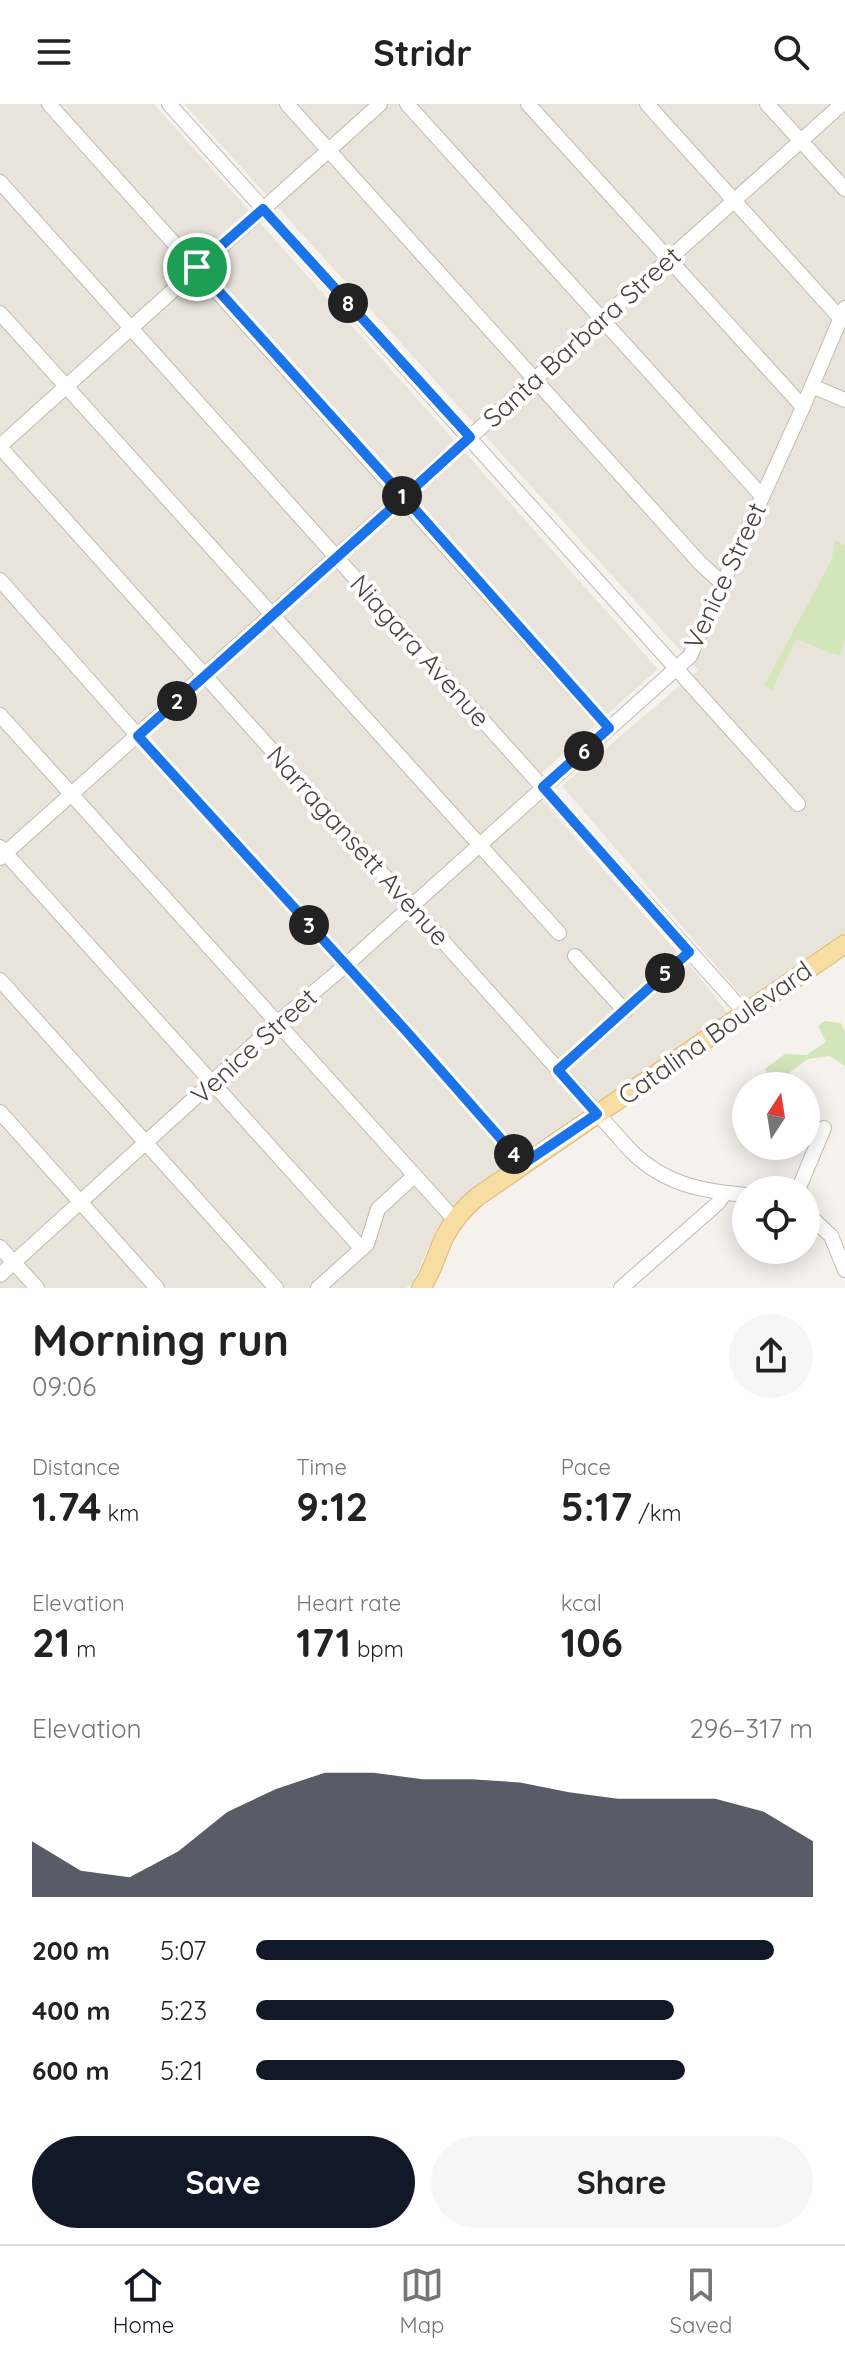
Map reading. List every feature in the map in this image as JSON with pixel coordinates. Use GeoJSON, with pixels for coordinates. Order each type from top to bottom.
{"type":"FeatureCollection","features":[{"type":"Feature","properties":{"kind":"main road","name":"Catalina Boulevard"},"geometry":{"type":"LineString","coordinates":[[421,1288],[455,1220],[477,1197],[845,944]]}},
{"type":"Feature","properties":{"kind":"street"},"geometry":{"type":"LineString","coordinates":[[49,104],[609,728]]}},
{"type":"Feature","properties":{"kind":"street"},"geometry":{"type":"LineString","coordinates":[[169,104],[798,804]]}},
{"type":"Feature","properties":{"kind":"street"},"geometry":{"type":"LineString","coordinates":[[287,104],[700,563],[723,584]]}},
{"type":"Feature","properties":{"kind":"street"},"geometry":{"type":"LineString","coordinates":[[0,446],[380,104]]}},
{"type":"Feature","properties":{"kind":"street"},"geometry":{"type":"LineString","coordinates":[[407,104],[762,496]]}},
{"type":"Feature","properties":{"kind":"street"},"geometry":{"type":"LineString","coordinates":[[528,104],[803,407]]}},
{"type":"Feature","properties":{"kind":"street"},"geometry":{"type":"LineString","coordinates":[[647,104],[843,313]]}},
{"type":"Feature","properties":{"kind":"street"},"geometry":{"type":"LineString","coordinates":[[767,104],[845,189]]}},
{"type":"Feature","properties":{"kind":"street","name":"Santa Barbara Street"},"geometry":{"type":"LineString","coordinates":[[2,853],[272,617],[842,104]]}},
{"type":"Feature","properties":{"kind":"street","name":"Niagara Avenue"},"geometry":{"type":"LineString","coordinates":[[0,182],[745,1013]]}},
{"type":"Feature","properties":{"kind":"street"},"geometry":{"type":"LineString","coordinates":[[0,313],[559,933]]}},
{"type":"Feature","properties":{"kind":"street","name":"Venice Street"},"geometry":{"type":"LineString","coordinates":[[0,1275],[277,1023],[346,965],[690,656],[843,313]]}},
{"type":"Feature","properties":{"kind":"street"},"geometry":{"type":"LineString","coordinates":[[812,386],[845,400]]}},
{"type":"Feature","properties":{"kind":"street","name":"Narragansett Avenue"},"geometry":{"type":"LineString","coordinates":[[0,446],[631,1151],[658,1173],[693,1188],[732,1194]]}},
{"type":"Feature","properties":{"kind":"street"},"geometry":{"type":"LineString","coordinates":[[0,580],[523,1164]]}},
{"type":"Feature","properties":{"kind":"street"},"geometry":{"type":"LineString","coordinates":[[0,715],[455,1220]]}},
{"type":"Feature","properties":{"kind":"street"},"geometry":{"type":"LineString","coordinates":[[2,853],[362,1249]]}},
{"type":"Feature","properties":{"kind":"street"},"geometry":{"type":"LineString","coordinates":[[558,1070],[689,952]]}},
{"type":"Feature","properties":{"kind":"street"},"geometry":{"type":"LineString","coordinates":[[575,956],[625,1011]]}},
{"type":"Feature","properties":{"kind":"street"},"geometry":{"type":"LineString","coordinates":[[0,980],[276,1288]]}},
{"type":"Feature","properties":{"kind":"street"},"geometry":{"type":"LineString","coordinates":[[0,1112],[157,1288]]}},
{"type":"Feature","properties":{"kind":"street"},"geometry":{"type":"LineString","coordinates":[[804,1176],[824,1128]]}},
{"type":"Feature","properties":{"kind":"street"},"geometry":{"type":"LineString","coordinates":[[318,1288],[362,1249],[369,1240],[378,1209],[414,1176]]}},
{"type":"Feature","properties":{"kind":"street"},"geometry":{"type":"LineString","coordinates":[[621,1288],[718,1203],[725,1193]]}},
{"type":"Feature","properties":{"kind":"street"},"geometry":{"type":"LineString","coordinates":[[820,1225],[831,1236],[845,1270]]}},
{"type":"Feature","properties":{"kind":"street"},"geometry":{"type":"LineString","coordinates":[[0,1247],[37,1288]]}},
{"type":"Feature","properties":{"kind":"shaded area"},"geometry":{"type":"Polygon","coordinates":[[[0,104],[154,104],[658,669],[528,785],[697,974],[729,1015],[460,1201],[436,1230],[414,1281],[406,1288],[0,1288],[0,104]]]}},
{"type":"Feature","properties":{"kind":"shaded area"},"geometry":{"type":"Polygon","coordinates":[[[184,104],[845,104],[845,933],[745,1000],[562,786],[698,670],[184,104]]]}},
{"type":"Feature","properties":{"kind":"green space"},"geometry":{"type":"Polygon","coordinates":[[[835,540],[845,546],[845,639],[839,656],[796,639],[772,690],[764,686],[832,559],[835,540]]]}},
{"type":"Feature","properties":{"kind":"green space"},"geometry":{"type":"Polygon","coordinates":[[[825,1021],[841,1023],[845,1032],[845,1066],[830,1056],[808,1059],[790,1072],[766,1072],[765,1069],[785,1054],[807,1055],[826,1042],[818,1026],[825,1021]]]}},
{"type":"Feature","properties":{"kind":"route"},"geometry":{"type":"LineString","coordinates":[[197,267],[263,209],[470,437],[404,497],[609,728],[543,787],[689,952],[558,1070],[597,1114],[523,1164],[138,736],[404,497],[197,267]]}}]}
